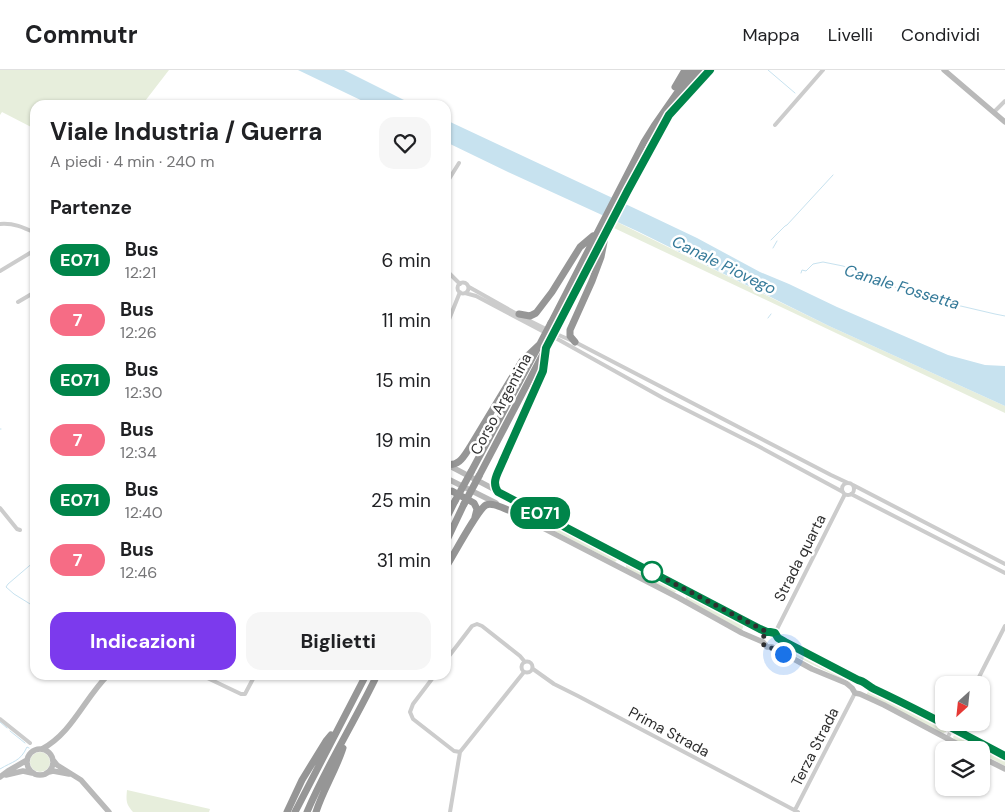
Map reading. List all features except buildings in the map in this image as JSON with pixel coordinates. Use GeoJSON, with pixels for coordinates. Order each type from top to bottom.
{"type":"FeatureCollection","features":[{"type":"Feature","properties":{"kind":"highway"},"geometry":{"type":"LineString","coordinates":[[654,126],[685,70]]}},
{"type":"Feature","properties":{"kind":"highway","name":"Corso Argentina"},"geometry":{"type":"LineString","coordinates":[[451,531],[621,186],[654,126],[693,70]]}},
{"type":"Feature","properties":{"kind":"highway","name":"Corso Argentina"},"geometry":{"type":"LineString","coordinates":[[554,324],[606,233],[669,115],[701,70]]}},
{"type":"Feature","properties":{"kind":"highway"},"geometry":{"type":"LineString","coordinates":[[669,115],[710,70]]}},
{"type":"Feature","properties":{"kind":"highway"},"geometry":{"type":"LineString","coordinates":[[519,314],[530,316],[536,313],[580,248],[598,231]]}},
{"type":"Feature","properties":{"kind":"highway"},"geometry":{"type":"LineString","coordinates":[[576,342],[570,336],[570,330],[601,257],[606,233]]}},
{"type":"Feature","properties":{"kind":"highway"},"geometry":{"type":"LineString","coordinates":[[451,465],[461,461],[522,361],[544,345]]}},
{"type":"Feature","properties":{"kind":"highway"},"geometry":{"type":"LineString","coordinates":[[498,492],[495,488],[495,479],[543,371],[544,345]]}},
{"type":"Feature","properties":{"kind":"highway","name":"Corso Argentina"},"geometry":{"type":"LineString","coordinates":[[451,510],[544,345]]}},
{"type":"Feature","properties":{"kind":"highway"},"geometry":{"type":"LineString","coordinates":[[451,492],[474,503],[477,509],[475,518]]}},
{"type":"Feature","properties":{"kind":"highway"},"geometry":{"type":"LineString","coordinates":[[451,559],[475,518],[486,505],[495,505],[508,510]]}},
{"type":"Feature","properties":{"kind":"highway"},"geometry":{"type":"LineString","coordinates":[[295,812],[363,680]]}},
{"type":"Feature","properties":{"kind":"highway"},"geometry":{"type":"LineString","coordinates":[[308,809],[375,680]]}},
{"type":"Feature","properties":{"kind":"highway"},"geometry":{"type":"LineString","coordinates":[[287,812],[302,780],[326,741],[339,726]]}},
{"type":"Feature","properties":{"kind":"highway"},"geometry":{"type":"LineString","coordinates":[[316,812],[340,759],[349,730]]}},
{"type":"Feature","properties":{"kind":"street"},"geometry":{"type":"LineString","coordinates":[[775,125],[823,70]]}},
{"type":"Feature","properties":{"kind":"street"},"geometry":{"type":"LineString","coordinates":[[944,70],[1005,122]]}},
{"type":"Feature","properties":{"kind":"street"},"geometry":{"type":"LineString","coordinates":[[994,112],[1005,101]]}},
{"type":"Feature","properties":{"kind":"street"},"geometry":{"type":"LineString","coordinates":[[451,176],[460,163]]}},
{"type":"Feature","properties":{"kind":"street"},"geometry":{"type":"LineString","coordinates":[[0,224],[11,223],[30,230]]}},
{"type":"Feature","properties":{"kind":"street"},"geometry":{"type":"LineString","coordinates":[[0,271],[30,253]]}},
{"type":"Feature","properties":{"kind":"street"},"geometry":{"type":"LineString","coordinates":[[451,275],[460,284]]}},
{"type":"Feature","properties":{"kind":"street"},"geometry":{"type":"LineString","coordinates":[[460,284],[466,283],[468,287],[519,314],[1005,564]]}},
{"type":"Feature","properties":{"kind":"street"},"geometry":{"type":"LineString","coordinates":[[460,284],[458,289],[463,293],[476,296],[844,493],[851,494],[1005,573]]}},
{"type":"Feature","properties":{"kind":"street"},"geometry":{"type":"LineString","coordinates":[[451,317],[463,293],[468,291],[468,287]]}},
{"type":"Feature","properties":{"kind":"street"},"geometry":{"type":"LineString","coordinates":[[18,302],[30,295]]}},
{"type":"Feature","properties":{"kind":"street"},"geometry":{"type":"LineString","coordinates":[[662,396],[669,396],[672,392]]}},
{"type":"Feature","properties":{"kind":"street"},"geometry":{"type":"LineString","coordinates":[[681,406],[675,400],[682,397]]}},
{"type":"Feature","properties":{"kind":"street"},"geometry":{"type":"LineString","coordinates":[[758,446],[762,439]]}},
{"type":"Feature","properties":{"kind":"street"},"geometry":{"type":"LineString","coordinates":[[451,467],[770,632],[865,684],[935,716]]}},
{"type":"Feature","properties":{"kind":"street"},"geometry":{"type":"LineString","coordinates":[[451,481],[679,598],[742,633],[763,642],[765,646],[843,682],[856,692],[951,741]]}},
{"type":"Feature","properties":{"kind":"street"},"geometry":{"type":"LineString","coordinates":[[844,493],[843,486],[848,483]]}},
{"type":"Feature","properties":{"kind":"street"},"geometry":{"type":"LineString","coordinates":[[851,494],[854,490],[853,485]]}},
{"type":"Feature","properties":{"kind":"street","name":"Strada quarta"},"geometry":{"type":"LineString","coordinates":[[776,636],[844,493]]}},
{"type":"Feature","properties":{"kind":"street"},"geometry":{"type":"LineString","coordinates":[[0,508],[20,530]]}},
{"type":"Feature","properties":{"kind":"street"},"geometry":{"type":"LineString","coordinates":[[620,568],[626,558]]}},
{"type":"Feature","properties":{"kind":"street"},"geometry":{"type":"LineString","coordinates":[[679,598],[684,589]]}},
{"type":"Feature","properties":{"kind":"street","name":"Prima Strada"},"geometry":{"type":"LineString","coordinates":[[451,653],[472,626],[477,624],[482,626],[554,684],[797,811]]}},
{"type":"Feature","properties":{"kind":"street"},"geometry":{"type":"LineString","coordinates":[[980,676],[1005,626]]}},
{"type":"Feature","properties":{"kind":"street"},"geometry":{"type":"LineString","coordinates":[[763,642],[763,636],[767,632]]}},
{"type":"Feature","properties":{"kind":"street"},"geometry":{"type":"LineString","coordinates":[[772,648],[778,643],[776,636]]}},
{"type":"Feature","properties":{"kind":"street"},"geometry":{"type":"LineString","coordinates":[[524,672],[522,667],[525,662]]}},
{"type":"Feature","properties":{"kind":"street"},"geometry":{"type":"LineString","coordinates":[[450,812],[460,752],[524,672],[529,672],[533,668]]}},
{"type":"Feature","properties":{"kind":"street"},"geometry":{"type":"LineString","coordinates":[[49,772],[53,764],[52,758],[61,737],[103,680]]}},
{"type":"Feature","properties":{"kind":"street"},"geometry":{"type":"LineString","coordinates":[[211,680],[240,694],[245,694],[252,680]]}},
{"type":"Feature","properties":{"kind":"street"},"geometry":{"type":"LineString","coordinates":[[431,680],[413,704],[410,712],[413,719],[454,751],[460,752]]}},
{"type":"Feature","properties":{"kind":"street"},"geometry":{"type":"LineString","coordinates":[[856,692],[853,682],[858,680]]}},
{"type":"Feature","properties":{"kind":"street"},"geometry":{"type":"LineString","coordinates":[[856,692],[864,692],[865,684]]}},
{"type":"Feature","properties":{"kind":"street","name":"Terza Strada"},"geometry":{"type":"LineString","coordinates":[[797,811],[856,692]]}},
{"type":"Feature","properties":{"kind":"street"},"geometry":{"type":"LineString","coordinates":[[0,719],[30,743]]}},
{"type":"Feature","properties":{"kind":"street"},"geometry":{"type":"LineString","coordinates":[[947,739],[951,731]]}},
{"type":"Feature","properties":{"kind":"street"},"geometry":{"type":"LineString","coordinates":[[964,731],[1005,756]]}},
{"type":"Feature","properties":{"kind":"street"},"geometry":{"type":"LineString","coordinates":[[1,777],[27,760],[35,750],[51,745],[61,737]]}},
{"type":"Feature","properties":{"kind":"street"},"geometry":{"type":"LineString","coordinates":[[42,749],[49,753],[57,765],[86,785],[109,812]]}},
{"type":"Feature","properties":{"kind":"street"},"geometry":{"type":"LineString","coordinates":[[27,760],[28,767],[32,773]]}},
{"type":"Feature","properties":{"kind":"street"},"geometry":{"type":"LineString","coordinates":[[990,762],[1005,769]]}},
{"type":"Feature","properties":{"kind":"street"},"geometry":{"type":"LineString","coordinates":[[1,777],[23,771],[41,775],[54,771],[73,775]]}},
{"type":"Feature","properties":{"kind":"green space"},"geometry":{"type":"Polygon","coordinates":[[[0,70],[169,70],[146,100],[30,100],[30,126],[2,112],[0,115],[0,70]]]}},
{"type":"Feature","properties":{"kind":"green space"},"geometry":{"type":"Polygon","coordinates":[[[617,222],[829,326],[1005,406],[1005,413],[614,228],[617,222]]]}},
{"type":"Feature","properties":{"kind":"green space"},"geometry":{"type":"Polygon","coordinates":[[[536,516],[617,557],[617,560],[615,562],[535,521],[536,516]]]}},
{"type":"Feature","properties":{"kind":"green space"},"geometry":{"type":"Polygon","coordinates":[[[629,563],[676,588],[677,591],[674,593],[626,568],[626,565],[629,563]]]}},
{"type":"Feature","properties":{"kind":"green space"},"geometry":{"type":"Polygon","coordinates":[[[689,594],[744,625],[742,630],[686,599],[686,596],[689,594]]]}},
{"type":"Feature","properties":{"kind":"green space"},"geometry":{"type":"Polygon","coordinates":[[[781,643],[853,680],[850,683],[777,647],[781,643]]]}},
{"type":"Feature","properties":{"kind":"green space"},"geometry":{"type":"Polygon","coordinates":[[[869,690],[887,697],[935,722],[935,729],[866,695],[869,690]]]}},
{"type":"Feature","properties":{"kind":"green space"},"geometry":{"type":"Polygon","coordinates":[[[957,734],[970,741],[958,741],[953,737],[957,734]]]}},
{"type":"Feature","properties":{"kind":"green space"},"geometry":{"type":"Polygon","coordinates":[[[990,751],[1005,759],[1005,766],[990,758],[990,751]]]}},
{"type":"Feature","properties":{"kind":"green space"},"geometry":{"type":"Polygon","coordinates":[[[40,752],[47,755],[50,762],[47,769],[40,772],[33,769],[30,762],[33,755],[40,752]]]}},
{"type":"Feature","properties":{"kind":"green space"},"geometry":{"type":"Polygon","coordinates":[[[127,790],[210,809],[209,812],[133,812],[127,802],[127,790]]]}},
{"type":"Feature","properties":{"kind":"water"},"geometry":{"type":"Polygon","coordinates":[[[298,70],[344,70],[404,100],[361,100],[298,70]]]}},
{"type":"Feature","properties":{"kind":"water","name":"Canale Piovego"},"geometry":{"type":"Polygon","coordinates":[[[451,122],[697,238],[760,272],[837,307],[948,355],[985,365],[1005,366],[1005,406],[829,326],[637,231],[451,144],[451,122]]]}},
{"type":"Feature","properties":{"kind":"waterway"},"geometry":{"type":"LineString","coordinates":[[768,70],[795,93]]}},
{"type":"Feature","properties":{"kind":"waterway"},"geometry":{"type":"LineString","coordinates":[[771,240],[833,175]]}},
{"type":"Feature","properties":{"kind":"waterway"},"geometry":{"type":"LineString","coordinates":[[773,248],[777,241]]}},
{"type":"Feature","properties":{"kind":"waterway","name":"Canale Fossetta"},"geometry":{"type":"LineString","coordinates":[[801,273],[802,270],[806,271],[813,264],[823,262],[843,266],[883,283],[935,300],[1005,316]]}},
{"type":"Feature","properties":{"kind":"waterway","name":"Canale Fossetta"},"geometry":{"type":"LineString","coordinates":[[768,318],[771,314]]}},
{"type":"Feature","properties":{"kind":"waterway"},"geometry":{"type":"LineString","coordinates":[[30,565],[6,587],[30,604]]}},
{"type":"Feature","properties":{"kind":"waterway"},"geometry":{"type":"LineString","coordinates":[[0,722],[7,728]]}},
{"type":"Feature","properties":{"kind":"waterway"},"geometry":{"type":"LineString","coordinates":[[10,731],[25,743]]}},
{"type":"Feature","properties":{"kind":"waterway"},"geometry":{"type":"LineString","coordinates":[[0,769],[16,761],[27,747],[29,748]]}},
{"type":"Feature","properties":{"kind":"bus line","name":"E071"},"geometry":{"type":"LineString","coordinates":[[710,70],[669,115],[654,140],[546,348],[543,371],[495,479],[495,488],[498,492],[760,629],[775,633],[778,638],[785,642],[1005,756]]}},
{"type":"Feature","properties":{"kind":"route"},"geometry":{"type":"LineString","coordinates":[[652,572],[767,632],[762,639],[764,644],[783,654]]}}]}
